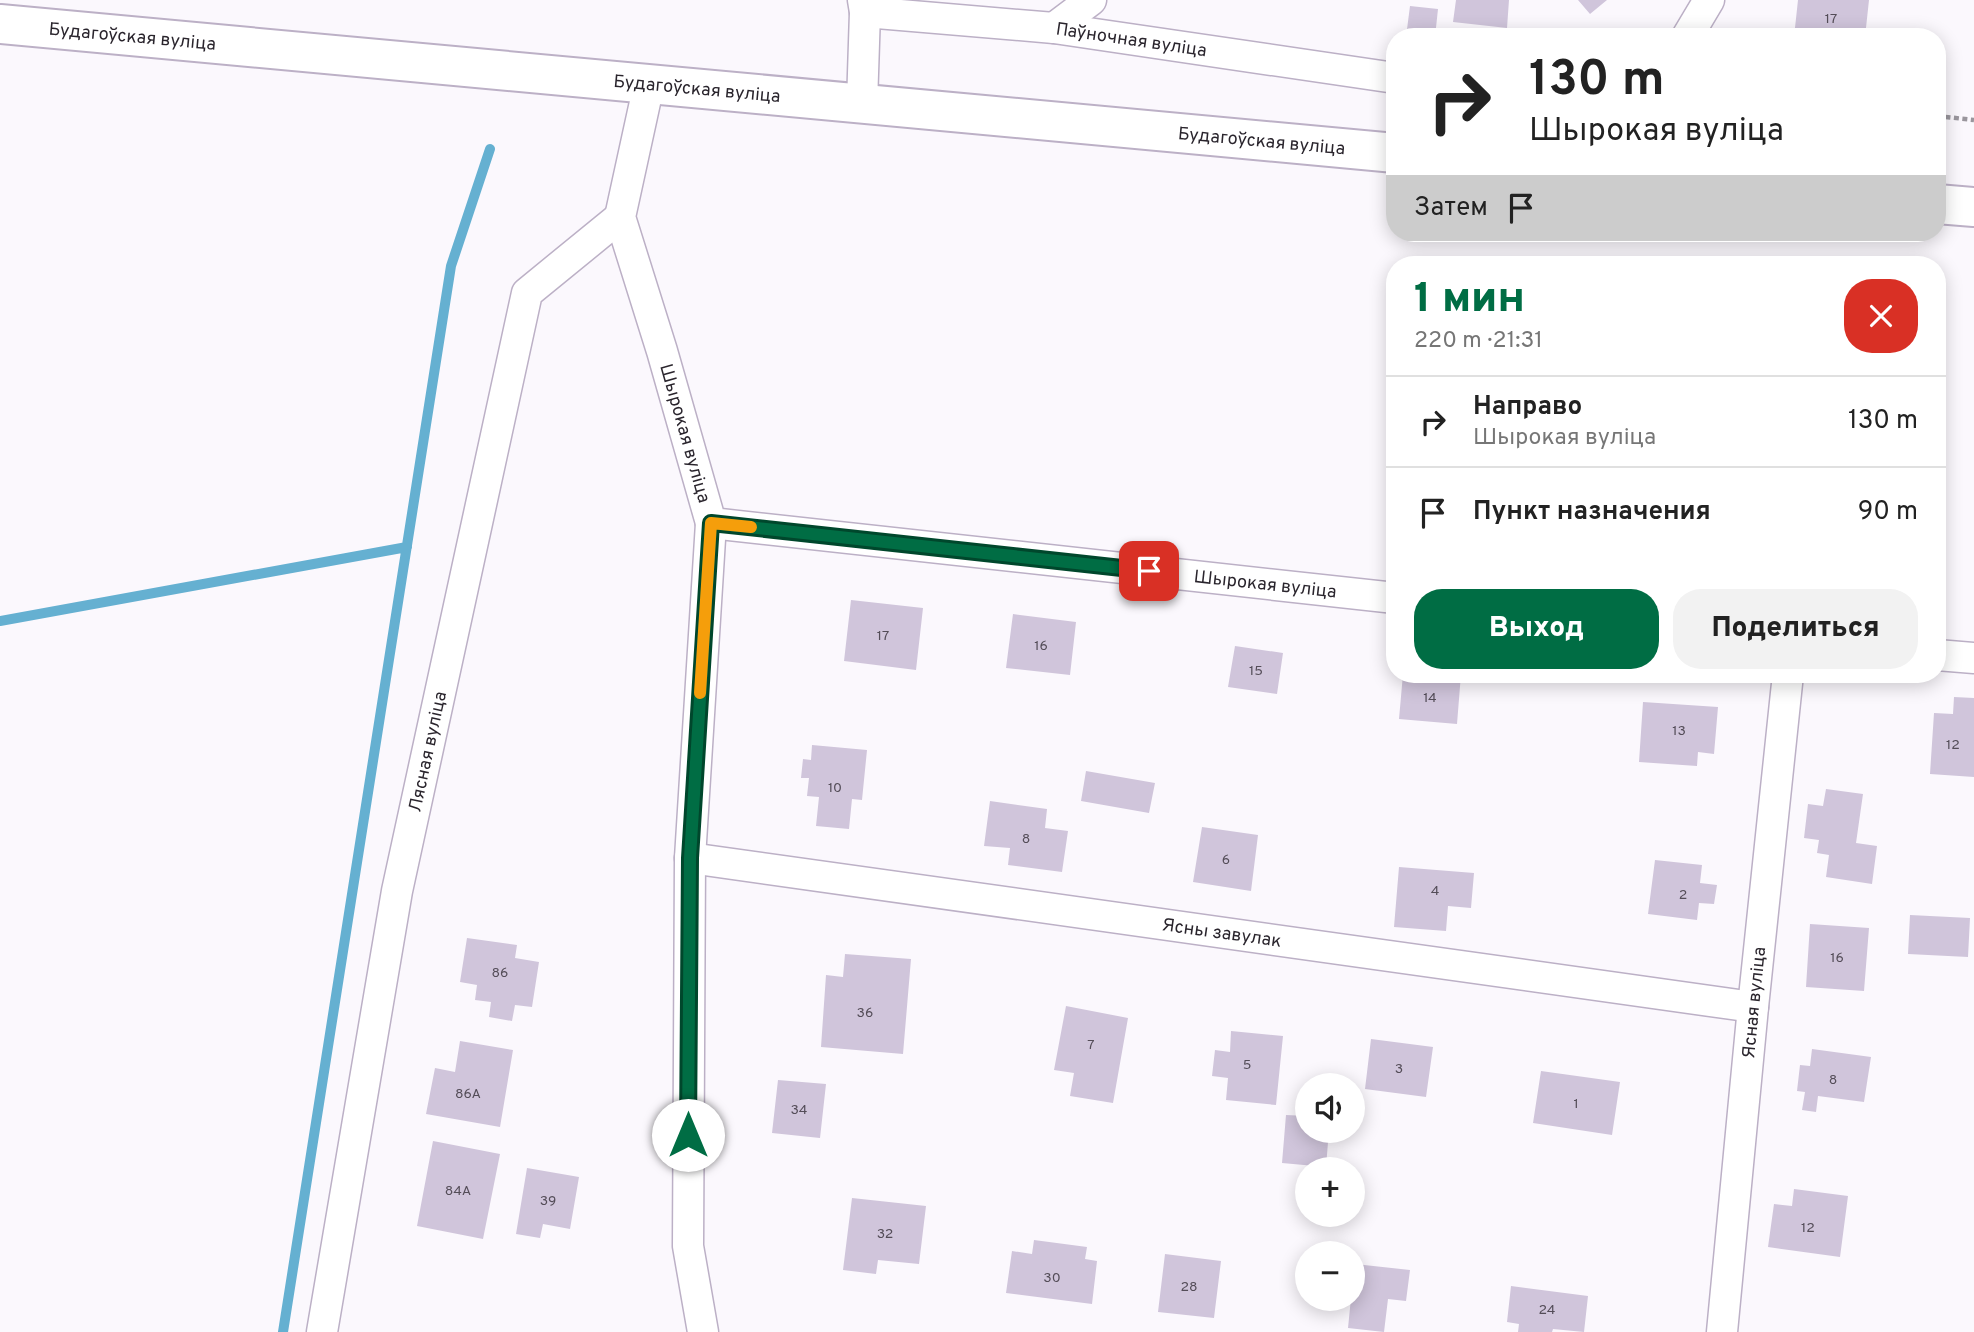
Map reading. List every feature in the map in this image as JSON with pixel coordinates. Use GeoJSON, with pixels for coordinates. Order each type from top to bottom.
{"type":"FeatureCollection","features":[{"type":"Feature","properties":{"kind":"street"},"geometry":{"type":"LineString","coordinates":[[1054,28],[1091,0]]}},
{"type":"Feature","properties":{"kind":"street"},"geometry":{"type":"LineString","coordinates":[[1692,28],[1709,0]]}},
{"type":"Feature","properties":{"kind":"street"},"geometry":{"type":"LineString","coordinates":[[862,104],[864,6]]}},
{"type":"Feature","properties":{"kind":"street","name":"Паўночная вуліца"},"geometry":{"type":"LineString","coordinates":[[864,6],[1054,28],[1386,77]]}},
{"type":"Feature","properties":{"kind":"street","name":"Будагоўская вуліца"},"geometry":{"type":"LineString","coordinates":[[0,24],[1386,152]]}},
{"type":"Feature","properties":{"kind":"street","name":"Шырокая вуліца"},"geometry":{"type":"LineString","coordinates":[[649,84],[620,217],[711,523],[1386,597]]}},
{"type":"Feature","properties":{"kind":"street"},"geometry":{"type":"LineString","coordinates":[[1946,205],[1974,207]]}},
{"type":"Feature","properties":{"kind":"street","name":"Лясная вуліца"},"geometry":{"type":"LineString","coordinates":[[321,1332],[397,891],[527,293],[620,217]]}},
{"type":"Feature","properties":{"kind":"street"},"geometry":{"type":"LineString","coordinates":[[703,1332],[688,1246],[690,858],[711,523]]}},
{"type":"Feature","properties":{"kind":"street"},"geometry":{"type":"LineString","coordinates":[[1946,656],[1974,658]]}},
{"type":"Feature","properties":{"kind":"street","name":"Ясная вуліца"},"geometry":{"type":"LineString","coordinates":[[1722,1332],[1787,683]]}},
{"type":"Feature","properties":{"kind":"street","name":"Ясны завулак"},"geometry":{"type":"LineString","coordinates":[[690,858],[1753,1007]]}},
{"type":"Feature","properties":{"kind":"path"},"geometry":{"type":"LineString","coordinates":[[1946,117],[1974,120]]}},
{"type":"Feature","properties":{"kind":"building"},"geometry":{"type":"Polygon","coordinates":[[[1456,0],[1509,0],[1507,28],[1453,22],[1456,0]]]}},
{"type":"Feature","properties":{"kind":"building"},"geometry":{"type":"Polygon","coordinates":[[[1578,0],[1607,0],[1590,14],[1578,0]]]}},
{"type":"Feature","properties":{"kind":"building"},"geometry":{"type":"Polygon","coordinates":[[[1798,0],[1869,0],[1866,28],[1795,28],[1798,0]]]}},
{"type":"Feature","properties":{"kind":"building"},"geometry":{"type":"Polygon","coordinates":[[[1410,6],[1438,9],[1436,28],[1407,28],[1410,6]]]}},
{"type":"Feature","properties":{"kind":"building"},"geometry":{"type":"Polygon","coordinates":[[[851,600],[923,608],[916,670],[844,661],[851,600]]]}},
{"type":"Feature","properties":{"kind":"building"},"geometry":{"type":"Polygon","coordinates":[[[1013,614],[1076,622],[1070,675],[1006,668],[1013,614]]]}},
{"type":"Feature","properties":{"kind":"building"},"geometry":{"type":"Polygon","coordinates":[[[1235,646],[1283,653],[1277,694],[1228,687],[1235,646]]]}},
{"type":"Feature","properties":{"kind":"building"},"geometry":{"type":"Polygon","coordinates":[[[1402,683],[1460,683],[1457,724],[1399,719],[1402,683]]]}},
{"type":"Feature","properties":{"kind":"building"},"geometry":{"type":"Polygon","coordinates":[[[1954,697],[1974,698],[1974,777],[1930,774],[1934,713],[1953,714],[1954,697]]]}},
{"type":"Feature","properties":{"kind":"building"},"geometry":{"type":"Polygon","coordinates":[[[1643,702],[1718,707],[1714,754],[1698,752],[1697,766],[1639,762],[1643,702]]]}},
{"type":"Feature","properties":{"kind":"building"},"geometry":{"type":"Polygon","coordinates":[[[812,745],[867,750],[862,800],[852,799],[849,829],[816,826],[819,797],[807,796],[809,778],[801,778],[803,759],[811,760],[812,745]]]}},
{"type":"Feature","properties":{"kind":"building"},"geometry":{"type":"Polygon","coordinates":[[[1086,771],[1155,783],[1149,813],[1081,801],[1086,771]]]}},
{"type":"Feature","properties":{"kind":"building"},"geometry":{"type":"Polygon","coordinates":[[[1826,789],[1863,794],[1856,843],[1877,846],[1872,884],[1826,877],[1829,855],[1817,853],[1819,840],[1804,838],[1808,804],[1823,806],[1826,789]]]}},
{"type":"Feature","properties":{"kind":"building"},"geometry":{"type":"Polygon","coordinates":[[[990,801],[1047,809],[1045,828],[1068,831],[1062,872],[1008,865],[1010,848],[984,846],[990,801]]]}},
{"type":"Feature","properties":{"kind":"building"},"geometry":{"type":"Polygon","coordinates":[[[1202,827],[1258,835],[1251,891],[1193,882],[1202,827]]]}},
{"type":"Feature","properties":{"kind":"building"},"geometry":{"type":"Polygon","coordinates":[[[1655,860],[1702,865],[1700,883],[1717,885],[1714,904],[1699,903],[1697,920],[1648,914],[1655,860]]]}},
{"type":"Feature","properties":{"kind":"building"},"geometry":{"type":"Polygon","coordinates":[[[1399,867],[1474,873],[1471,908],[1448,906],[1446,931],[1394,927],[1399,867]]]}},
{"type":"Feature","properties":{"kind":"building"},"geometry":{"type":"Polygon","coordinates":[[[1910,915],[1970,918],[1968,957],[1908,954],[1910,915]]]}},
{"type":"Feature","properties":{"kind":"building"},"geometry":{"type":"Polygon","coordinates":[[[1810,924],[1869,928],[1864,991],[1806,987],[1810,924]]]}},
{"type":"Feature","properties":{"kind":"building"},"geometry":{"type":"Polygon","coordinates":[[[467,938],[517,945],[515,958],[539,962],[532,1007],[515,1005],[512,1021],[489,1017],[491,1002],[475,1000],[477,985],[460,982],[467,938]]]}},
{"type":"Feature","properties":{"kind":"building"},"geometry":{"type":"Polygon","coordinates":[[[845,954],[911,959],[903,1054],[821,1047],[826,975],[843,977],[845,954]]]}},
{"type":"Feature","properties":{"kind":"building"},"geometry":{"type":"Polygon","coordinates":[[[1066,1006],[1128,1018],[1113,1103],[1070,1096],[1074,1073],[1054,1070],[1066,1006]]]}},
{"type":"Feature","properties":{"kind":"building"},"geometry":{"type":"Polygon","coordinates":[[[1231,1031],[1283,1036],[1276,1105],[1226,1100],[1228,1078],[1212,1076],[1215,1050],[1230,1052],[1231,1031]]]}},
{"type":"Feature","properties":{"kind":"building"},"geometry":{"type":"Polygon","coordinates":[[[1371,1039],[1433,1047],[1426,1097],[1365,1089],[1371,1039]]]}},
{"type":"Feature","properties":{"kind":"building"},"geometry":{"type":"Polygon","coordinates":[[[460,1041],[513,1050],[500,1127],[426,1114],[435,1068],[455,1072],[460,1041]]]}},
{"type":"Feature","properties":{"kind":"building"},"geometry":{"type":"Polygon","coordinates":[[[1812,1049],[1871,1057],[1864,1102],[1818,1096],[1816,1112],[1802,1110],[1805,1092],[1797,1091],[1800,1065],[1810,1066],[1812,1049]]]}},
{"type":"Feature","properties":{"kind":"building"},"geometry":{"type":"Polygon","coordinates":[[[1541,1071],[1620,1082],[1612,1135],[1533,1123],[1541,1071]]]}},
{"type":"Feature","properties":{"kind":"building"},"geometry":{"type":"Polygon","coordinates":[[[778,1080],[826,1084],[820,1138],[772,1133],[778,1080]]]}},
{"type":"Feature","properties":{"kind":"building"},"geometry":{"type":"Polygon","coordinates":[[[1286,1115],[1295,1115],[1295,1143],[1328,1143],[1327,1157],[1295,1157],[1295,1164],[1282,1163],[1286,1115]]]}},
{"type":"Feature","properties":{"kind":"building"},"geometry":{"type":"Polygon","coordinates":[[[433,1141],[500,1154],[483,1239],[417,1226],[433,1141]]]}},
{"type":"Feature","properties":{"kind":"building"},"geometry":{"type":"Polygon","coordinates":[[[527,1168],[579,1177],[570,1229],[543,1224],[540,1238],[516,1234],[527,1168]]]}},
{"type":"Feature","properties":{"kind":"building"},"geometry":{"type":"Polygon","coordinates":[[[1794,1189],[1848,1196],[1840,1257],[1768,1247],[1774,1204],[1792,1206],[1794,1189]]]}},
{"type":"Feature","properties":{"kind":"building"},"geometry":{"type":"Polygon","coordinates":[[[852,1198],[926,1206],[919,1264],[878,1260],[876,1274],[843,1270],[852,1198]]]}},
{"type":"Feature","properties":{"kind":"building"},"geometry":{"type":"Polygon","coordinates":[[[1034,1240],[1087,1247],[1085,1259],[1097,1261],[1092,1304],[1006,1293],[1012,1251],[1032,1254],[1034,1240]]]}},
{"type":"Feature","properties":{"kind":"building"},"geometry":{"type":"Polygon","coordinates":[[[1165,1254],[1221,1261],[1214,1318],[1158,1312],[1165,1254]]]}},
{"type":"Feature","properties":{"kind":"building"},"geometry":{"type":"Polygon","coordinates":[[[1365,1265],[1410,1270],[1406,1301],[1388,1299],[1384,1332],[1348,1328],[1350,1311],[1365,1311],[1365,1265]]]}},
{"type":"Feature","properties":{"kind":"building"},"geometry":{"type":"Polygon","coordinates":[[[1511,1286],[1588,1296],[1584,1332],[1553,1329],[1552,1332],[1518,1332],[1519,1324],[1507,1322],[1511,1286]]]}},
{"type":"Feature","properties":{"kind":"waterway"},"geometry":{"type":"LineString","coordinates":[[283,1332],[451,266],[490,149]]}},
{"type":"Feature","properties":{"kind":"waterway"},"geometry":{"type":"LineString","coordinates":[[0,621],[407,547]]}},
{"type":"Feature","properties":{"kind":"slow traffic"},"geometry":{"type":"LineString","coordinates":[[700,693],[711,523],[751,527]]}},
{"type":"Feature","properties":{"kind":"route"},"geometry":{"type":"LineString","coordinates":[[688,1135],[690,858],[711,523],[1149,571]]}}]}
